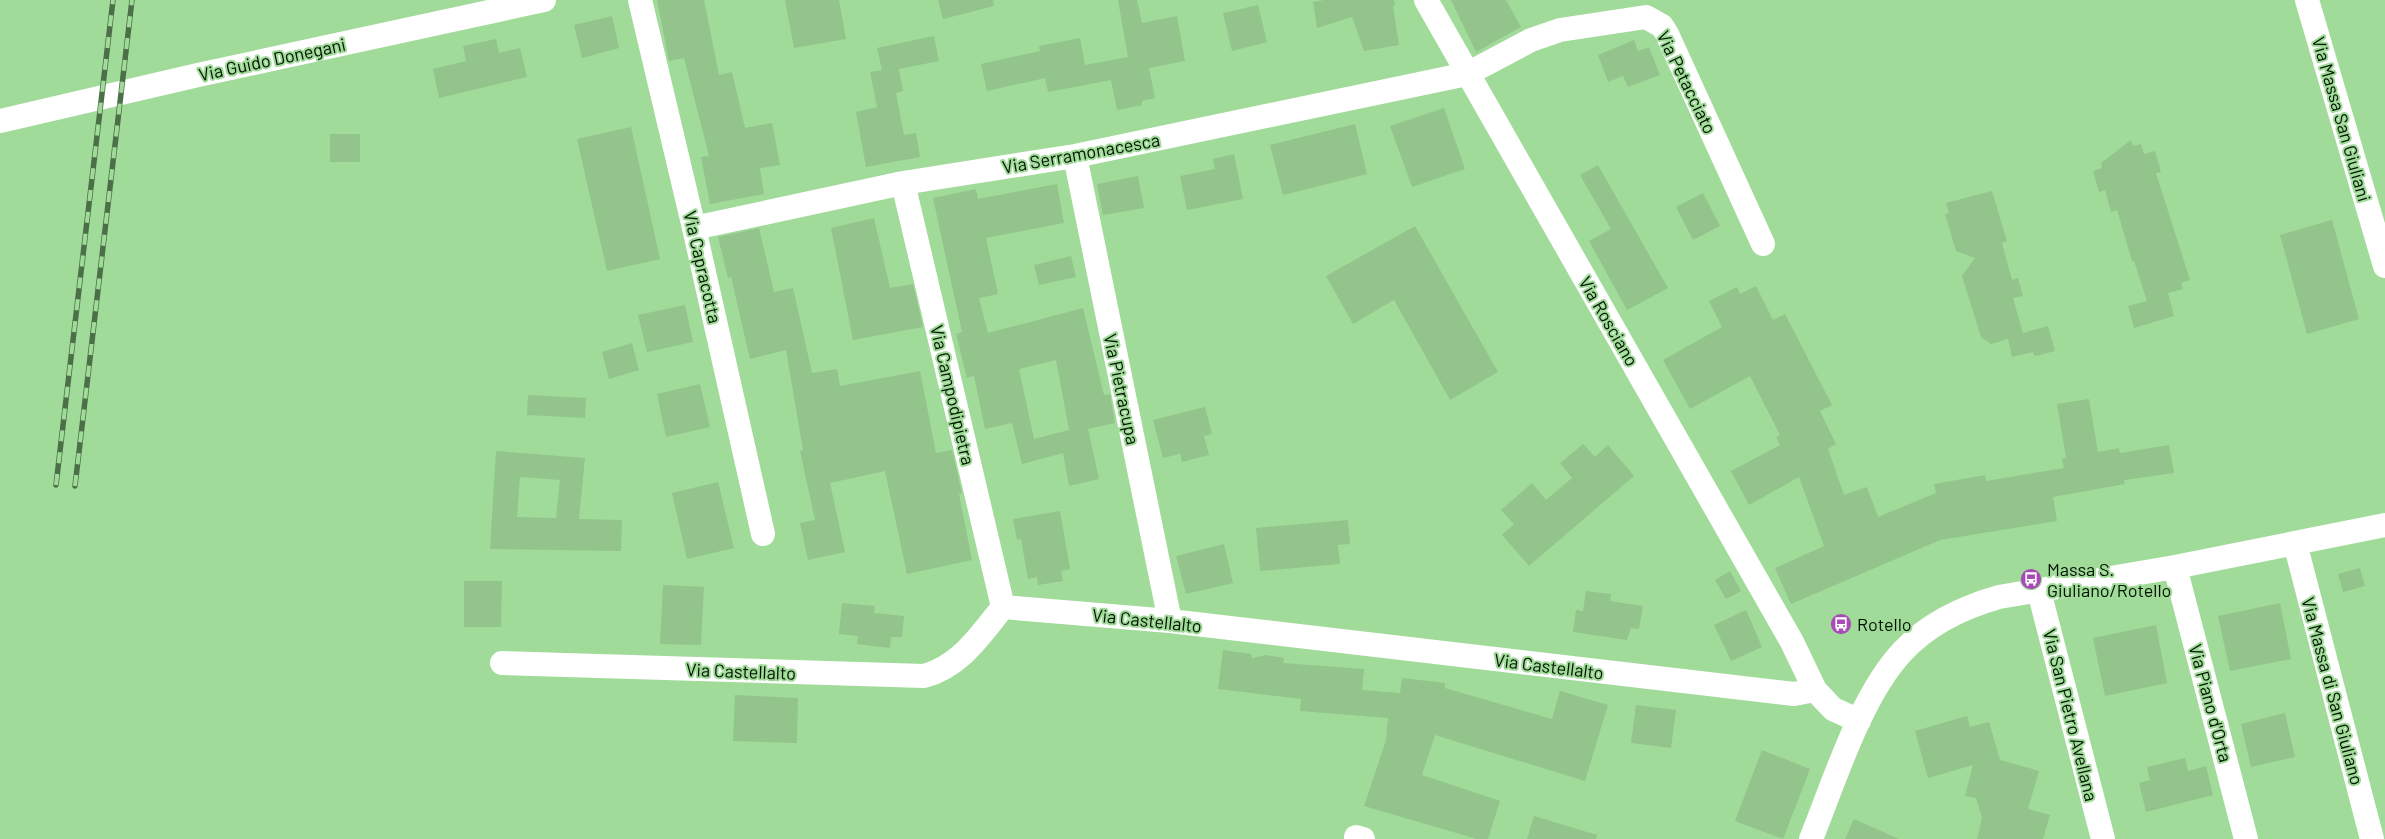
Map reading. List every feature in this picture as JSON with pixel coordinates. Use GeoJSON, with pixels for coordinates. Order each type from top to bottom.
{"type":"FeatureCollection","features":[{"type":"Feature","properties":{"kind":"street","name":"Via Guido Donegani"},"geometry":{"type":"LineString","coordinates":[[0,121],[198,75],[544,0]]}},
{"type":"Feature","properties":{"kind":"street","name":"Via Capracotta"},"geometry":{"type":"LineString","coordinates":[[640,0],[763,534]]}},
{"type":"Feature","properties":{"kind":"street","name":"Via Rosciano"},"geometry":{"type":"LineString","coordinates":[[1426,0],[1792,642],[1815,690],[1833,709],[1859,720]]}},
{"type":"Feature","properties":{"kind":"street","name":"Via Massa San Giuliani"},"geometry":{"type":"LineString","coordinates":[[2307,0],[2385,266]]}},
{"type":"Feature","properties":{"kind":"street","name":"Via Petacciato"},"geometry":{"type":"LineString","coordinates":[[1467,74],[1531,40],[1560,30],[1636,17],[1655,21],[1668,34],[1763,244]]}},
{"type":"Feature","properties":{"kind":"street","name":"Via Serramonacesca"},"geometry":{"type":"LineString","coordinates":[[694,228],[903,183],[1075,156],[1467,74]]}},
{"type":"Feature","properties":{"kind":"street","name":"Via Pietracupa"},"geometry":{"type":"LineString","coordinates":[[1075,156],[1170,621]]}},
{"type":"Feature","properties":{"kind":"street","name":"Via Campodipietra"},"geometry":{"type":"LineString","coordinates":[[903,183],[1003,607]]}},
{"type":"Feature","properties":{"kind":"street"},"geometry":{"type":"LineString","coordinates":[[1811,839],[1859,720],[1896,658],[1928,629],[1974,605],[1999,598],[2175,567],[2385,525]]}},
{"type":"Feature","properties":{"kind":"street","name":"Via Massa di San Giuliano"},"geometry":{"type":"LineString","coordinates":[[2295,542],[2372,839]]}},
{"type":"Feature","properties":{"kind":"street","name":"Via Piano d'Orta"},"geometry":{"type":"LineString","coordinates":[[2175,567],[2246,839]]}},
{"type":"Feature","properties":{"kind":"street","name":"Via San Pietro Avellana"},"geometry":{"type":"LineString","coordinates":[[2039,591],[2104,839]]}},
{"type":"Feature","properties":{"kind":"street","name":"Via Castellalto"},"geometry":{"type":"LineString","coordinates":[[502,664],[924,676],[944,669],[964,654],[1003,607],[1170,621],[1794,694],[1815,690]]}},
{"type":"Feature","properties":{"kind":"building"},"geometry":{"type":"Polygon","coordinates":[[[657,0],[704,0],[719,75],[732,72],[745,128],[772,123],[780,165],[760,168],[764,194],[710,204],[701,157],[709,156],[684,58],[669,61],[657,0]]]}},
{"type":"Feature","properties":{"kind":"building"},"geometry":{"type":"Polygon","coordinates":[[[785,0],[839,0],[846,39],[794,48],[785,0]]]}},
{"type":"Feature","properties":{"kind":"building"},"geometry":{"type":"Polygon","coordinates":[[[938,0],[993,0],[994,6],[943,19],[938,0]]]}},
{"type":"Feature","properties":{"kind":"building"},"geometry":{"type":"Polygon","coordinates":[[[1118,0],[1137,0],[1142,23],[1177,16],[1185,61],[1149,68],[1155,98],[1142,101],[1142,105],[1117,110],[1111,80],[1048,92],[1045,78],[987,91],[981,64],[1040,51],[1039,46],[1080,38],[1085,65],[1128,57],[1118,0]]]}},
{"type":"Feature","properties":{"kind":"building"},"geometry":{"type":"Polygon","coordinates":[[[1324,0],[1394,0],[1395,5],[1393,6],[1399,45],[1364,51],[1352,17],[1317,28],[1313,2],[1324,0]]]}},
{"type":"Feature","properties":{"kind":"building"},"geometry":{"type":"Polygon","coordinates":[[[1451,0],[1506,0],[1521,27],[1476,52],[1451,0]]]}},
{"type":"Feature","properties":{"kind":"building"},"geometry":{"type":"Polygon","coordinates":[[[1258,5],[1267,42],[1232,51],[1223,13],[1258,5]]]}},
{"type":"Feature","properties":{"kind":"building"},"geometry":{"type":"Polygon","coordinates":[[[612,16],[619,48],[582,58],[574,25],[612,16]]]}},
{"type":"Feature","properties":{"kind":"building"},"geometry":{"type":"Polygon","coordinates":[[[934,36],[939,61],[899,69],[903,91],[896,93],[904,135],[916,133],[920,157],[866,167],[856,112],[877,107],[870,72],[882,70],[877,48],[934,36]]]}},
{"type":"Feature","properties":{"kind":"building"},"geometry":{"type":"Polygon","coordinates":[[[496,39],[499,53],[520,48],[527,77],[439,98],[433,69],[466,61],[463,46],[496,39]]]}},
{"type":"Feature","properties":{"kind":"building"},"geometry":{"type":"Polygon","coordinates":[[[1634,40],[1638,51],[1649,47],[1660,75],[1628,87],[1623,76],[1608,82],[1598,55],[1634,40]]]}},
{"type":"Feature","properties":{"kind":"building"},"geometry":{"type":"Polygon","coordinates":[[[1444,108],[1465,169],[1412,187],[1390,126],[1444,108]]]}},
{"type":"Feature","properties":{"kind":"building"},"geometry":{"type":"Polygon","coordinates":[[[1355,124],[1367,174],[1283,195],[1270,145],[1355,124]]]}},
{"type":"Feature","properties":{"kind":"building"},"geometry":{"type":"Polygon","coordinates":[[[631,127],[660,259],[607,271],[577,139],[631,127]]]}},
{"type":"Feature","properties":{"kind":"building"},"geometry":{"type":"Polygon","coordinates":[[[330,134],[360,134],[360,162],[330,162],[330,134]]]}},
{"type":"Feature","properties":{"kind":"building"},"geometry":{"type":"Polygon","coordinates":[[[2131,140],[2133,146],[2141,144],[2144,154],[2155,151],[2161,172],[2156,173],[2190,280],[2181,283],[2183,289],[2168,293],[2174,316],[2134,328],[2128,306],[2147,301],[2134,261],[2132,261],[2117,210],[2111,212],[2105,190],[2099,192],[2093,171],[2102,168],[2101,163],[2131,140]]]}},
{"type":"Feature","properties":{"kind":"building"},"geometry":{"type":"Polygon","coordinates":[[[1234,154],[1243,199],[1187,210],[1180,176],[1215,169],[1213,159],[1234,154]]]}},
{"type":"Feature","properties":{"kind":"building"},"geometry":{"type":"Polygon","coordinates":[[[1598,165],[1668,288],[1627,310],[1589,241],[1611,229],[1580,175],[1598,165]]]}},
{"type":"Feature","properties":{"kind":"building"},"geometry":{"type":"Polygon","coordinates":[[[1138,176],[1144,208],[1103,215],[1097,184],[1138,176]]]}},
{"type":"Feature","properties":{"kind":"building"},"geometry":{"type":"Polygon","coordinates":[[[1057,184],[1064,223],[986,238],[998,294],[979,298],[988,333],[1083,308],[1104,395],[1110,394],[1115,423],[1088,429],[1099,479],[1069,486],[1063,453],[1022,464],[1012,423],[985,429],[974,376],[967,378],[956,334],[962,332],[933,198],[976,189],[978,199],[1057,184]],[[1056,360],[1019,369],[1034,439],[1069,430],[1056,360]]]}},
{"type":"Feature","properties":{"kind":"building"},"geometry":{"type":"Polygon","coordinates":[[[1992,191],[2007,241],[2002,243],[2012,280],[2018,278],[2023,296],[2013,298],[2023,333],[2048,326],[2055,351],[2035,356],[2033,352],[2012,357],[2008,339],[1991,344],[1981,337],[1962,276],[1975,258],[1956,251],[1945,214],[1949,213],[1946,203],[1992,191]]]}},
{"type":"Feature","properties":{"kind":"building"},"geometry":{"type":"Polygon","coordinates":[[[1703,193],[1720,226],[1693,240],[1676,207],[1703,193]]]}},
{"type":"Feature","properties":{"kind":"building"},"geometry":{"type":"Polygon","coordinates":[[[874,218],[890,288],[913,284],[923,327],[853,340],[831,228],[874,218]]]}},
{"type":"Feature","properties":{"kind":"building"},"geometry":{"type":"Polygon","coordinates":[[[2332,220],[2359,319],[2307,334],[2280,235],[2332,220]]]}},
{"type":"Feature","properties":{"kind":"building"},"geometry":{"type":"Polygon","coordinates":[[[1415,226],[1498,372],[1450,400],[1394,300],[1353,324],[1326,276],[1415,226]]]}},
{"type":"Feature","properties":{"kind":"building"},"geometry":{"type":"Polygon","coordinates":[[[759,228],[774,292],[793,288],[812,373],[837,369],[840,386],[920,371],[936,453],[952,450],[962,493],[959,494],[972,560],[907,574],[885,471],[830,483],[845,552],[808,560],[800,523],[815,520],[800,451],[803,450],[786,350],[750,359],[731,277],[728,278],[718,237],[759,228]]]}},
{"type":"Feature","properties":{"kind":"building"},"geometry":{"type":"Polygon","coordinates":[[[1071,256],[1076,277],[1039,285],[1034,265],[1071,256]]]}},
{"type":"Feature","properties":{"kind":"building"},"geometry":{"type":"Polygon","coordinates":[[[1756,286],[1773,320],[1785,314],[1832,405],[1820,411],[1836,444],[1828,449],[1844,495],[1867,487],[1878,517],[1936,493],[1934,484],[1985,475],[1986,481],[2064,468],[2062,458],[2066,458],[2057,404],[2089,399],[2098,452],[2119,448],[2120,453],[2169,445],[2174,473],[2124,480],[2125,484],[2053,497],[2057,521],[1940,540],[1791,604],[1775,568],[1824,546],[1799,477],[1749,505],[1731,471],[1780,445],[1776,437],[1780,435],[1750,376],[1690,409],[1663,360],[1722,327],[1709,301],[1737,287],[1740,294],[1756,286]]]}},
{"type":"Feature","properties":{"kind":"building"},"geometry":{"type":"Polygon","coordinates":[[[685,305],[693,342],[647,352],[638,315],[685,305]]]}},
{"type":"Feature","properties":{"kind":"building"},"geometry":{"type":"Polygon","coordinates":[[[632,343],[639,370],[609,379],[602,352],[632,343]]]}},
{"type":"Feature","properties":{"kind":"building"},"geometry":{"type":"Polygon","coordinates":[[[700,384],[710,427],[666,437],[657,394],[700,384]]]}},
{"type":"Feature","properties":{"kind":"building"},"geometry":{"type":"Polygon","coordinates":[[[528,395],[586,398],[585,418],[527,415],[528,395]]]}},
{"type":"Feature","properties":{"kind":"building"},"geometry":{"type":"Polygon","coordinates":[[[1205,407],[1212,434],[1204,436],[1209,455],[1182,462],[1180,454],[1163,458],[1153,420],[1205,407]]]}},
{"type":"Feature","properties":{"kind":"building"},"geometry":{"type":"Polygon","coordinates":[[[1583,444],[1595,457],[1608,445],[1634,476],[1529,566],[1502,535],[1514,524],[1501,510],[1532,483],[1546,500],[1572,478],[1560,463],[1583,444]]]}},
{"type":"Feature","properties":{"kind":"building"},"geometry":{"type":"Polygon","coordinates":[[[496,451],[585,458],[579,519],[622,520],[621,551],[490,549],[496,451]],[[520,477],[517,517],[556,518],[560,480],[520,477]]]}},
{"type":"Feature","properties":{"kind":"building"},"geometry":{"type":"Polygon","coordinates":[[[718,482],[734,548],[687,559],[672,493],[718,482]]]}},
{"type":"Feature","properties":{"kind":"building"},"geometry":{"type":"Polygon","coordinates":[[[1060,511],[1070,569],[1061,571],[1063,581],[1038,585],[1037,577],[1028,579],[1021,539],[1017,540],[1013,519],[1060,511]]]}},
{"type":"Feature","properties":{"kind":"building"},"geometry":{"type":"Polygon","coordinates":[[[1348,520],[1350,544],[1338,545],[1340,564],[1260,571],[1256,528],[1348,520]]]}},
{"type":"Feature","properties":{"kind":"building"},"geometry":{"type":"Polygon","coordinates":[[[1224,544],[1233,583],[1186,594],[1176,556],[1224,544]]]}},
{"type":"Feature","properties":{"kind":"building"},"geometry":{"type":"Polygon","coordinates":[[[2360,568],[2365,586],[2343,592],[2338,574],[2360,568]]]}},
{"type":"Feature","properties":{"kind":"building"},"geometry":{"type":"Polygon","coordinates":[[[1730,571],[1741,591],[1726,599],[1715,580],[1730,571]]]}},
{"type":"Feature","properties":{"kind":"building"},"geometry":{"type":"Polygon","coordinates":[[[464,581],[502,581],[501,627],[464,627],[464,581]]]}},
{"type":"Feature","properties":{"kind":"building"},"geometry":{"type":"Polygon","coordinates":[[[663,585],[704,587],[701,645],[660,644],[663,585]]]}},
{"type":"Feature","properties":{"kind":"building"},"geometry":{"type":"Polygon","coordinates":[[[1586,591],[1611,594],[1610,601],[1643,606],[1639,629],[1631,628],[1627,640],[1573,632],[1576,610],[1583,611],[1586,591]]]}},
{"type":"Feature","properties":{"kind":"building"},"geometry":{"type":"Polygon","coordinates":[[[842,603],[875,606],[874,613],[904,616],[902,637],[891,637],[890,648],[857,644],[858,636],[839,634],[842,603]]]}},
{"type":"Feature","properties":{"kind":"building"},"geometry":{"type":"Polygon","coordinates":[[[2280,603],[2291,659],[2230,671],[2218,616],[2280,603]]]}},
{"type":"Feature","properties":{"kind":"building"},"geometry":{"type":"Polygon","coordinates":[[[1746,610],[1762,647],[1731,661],[1714,625],[1746,610]]]}},
{"type":"Feature","properties":{"kind":"building"},"geometry":{"type":"Polygon","coordinates":[[[2156,625],[2167,683],[2105,696],[2093,638],[2156,625]]]}},
{"type":"Feature","properties":{"kind":"building"},"geometry":{"type":"Polygon","coordinates":[[[1223,650],[1251,654],[1252,658],[1266,655],[1284,658],[1283,663],[1364,669],[1362,690],[1400,693],[1402,678],[1445,683],[1445,688],[1552,719],[1560,691],[1608,705],[1585,781],[1435,735],[1422,775],[1500,801],[1488,839],[1477,839],[1364,806],[1386,740],[1388,718],[1300,711],[1301,699],[1218,689],[1223,650]]]}},
{"type":"Feature","properties":{"kind":"building"},"geometry":{"type":"Polygon","coordinates":[[[735,695],[798,698],[797,743],[733,741],[735,695]]]}},
{"type":"Feature","properties":{"kind":"building"},"geometry":{"type":"Polygon","coordinates":[[[1636,705],[1676,710],[1671,748],[1631,743],[1636,705]]]}},
{"type":"Feature","properties":{"kind":"building"},"geometry":{"type":"Polygon","coordinates":[[[2285,713],[2295,757],[2251,767],[2241,724],[2285,713]]]}},
{"type":"Feature","properties":{"kind":"building"},"geometry":{"type":"Polygon","coordinates":[[[1967,716],[1970,727],[1989,722],[2000,760],[2039,771],[2028,809],[2050,815],[2043,839],[1977,839],[1982,818],[1976,798],[1965,796],[1973,765],[1928,778],[1915,731],[1967,716]]]}},
{"type":"Feature","properties":{"kind":"building"},"geometry":{"type":"Polygon","coordinates":[[[1762,750],[1810,769],[1783,839],[1735,821],[1762,750]]]}},
{"type":"Feature","properties":{"kind":"building"},"geometry":{"type":"Polygon","coordinates":[[[2185,758],[2188,771],[2206,766],[2213,795],[2146,812],[2139,783],[2150,780],[2147,767],[2185,758]]]}},
{"type":"Feature","properties":{"kind":"building"},"geometry":{"type":"Polygon","coordinates":[[[1534,816],[1597,835],[1596,839],[1527,839],[1534,816]]]}},
{"type":"Feature","properties":{"kind":"building"},"geometry":{"type":"Polygon","coordinates":[[[1854,819],[1899,839],[1845,839],[1854,819]]]}},
{"type":"Feature","properties":{"kind":"railway"},"geometry":{"type":"LineString","coordinates":[[56,485],[113,0]]}},
{"type":"Feature","properties":{"kind":"railway"},"geometry":{"type":"LineString","coordinates":[[75,486],[132,0]]}},
{"type":"Feature","properties":{"kind":"place","name":"Massa S. Giuliano/Rotello"},"geometry":{"type":"Point","coordinates":[2031,579]}},
{"type":"Feature","properties":{"kind":"place","name":"Rotello"},"geometry":{"type":"Point","coordinates":[1841,624]}}]}
